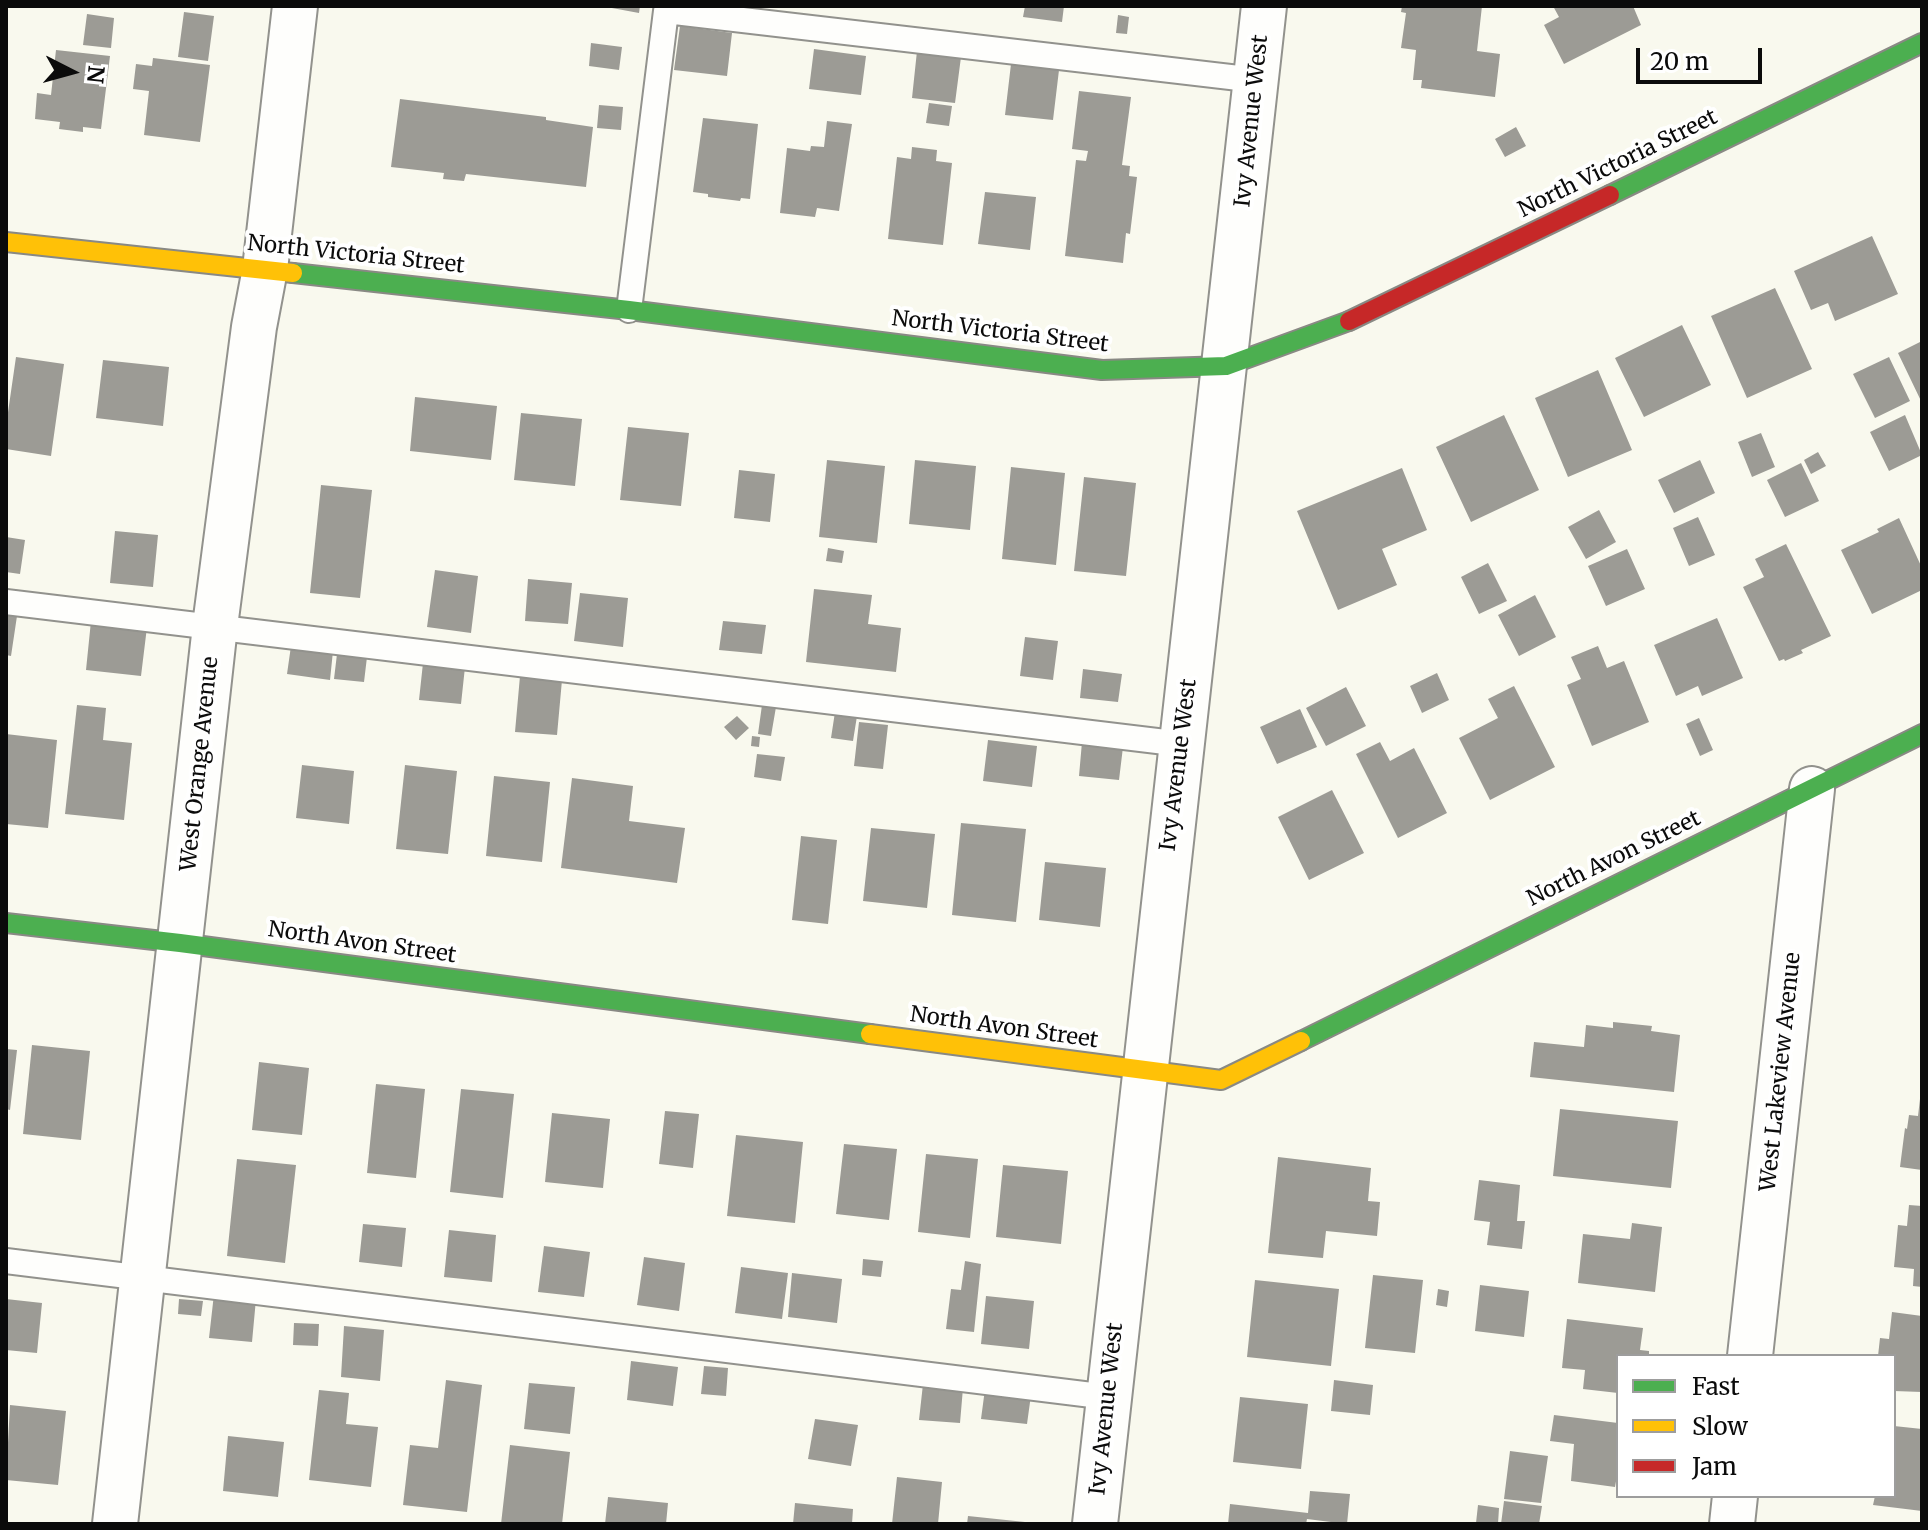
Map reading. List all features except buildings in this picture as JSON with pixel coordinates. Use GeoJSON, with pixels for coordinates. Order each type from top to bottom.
{"type":"FeatureCollection","features":[{"type":"Feature","properties":{"kind":"street","name":"West Orange Avenue"},"geometry":{"type":"LineString","coordinates":[[115,1524],[215,626],[254,327],[265,269],[295,6]]}},
{"type":"Feature","properties":{"kind":"street","name":"Ivy Avenue West"},"geometry":{"type":"LineString","coordinates":[[1095,1524],[1264,6]]}},
{"type":"Feature","properties":{"kind":"street","name":"North Victoria Street"},"geometry":{"type":"LineString","coordinates":[[6,242],[629,310],[1102,370],[1226,366],[1351,320],[1922,43]]}},
{"type":"Feature","properties":{"kind":"street","name":"North Avon Street"},"geometry":{"type":"LineString","coordinates":[[6,923],[180,943],[1221,1080],[1922,734]]}},
{"type":"Feature","properties":{"kind":"street","name":"West Lakeview Avenue"},"geometry":{"type":"LineString","coordinates":[[1750,1354],[1812,789]]}},
{"type":"Feature","properties":{"kind":"street"},"geometry":{"type":"LineString","coordinates":[[1732,1524],[1735,1498]]}},
{"type":"Feature","properties":{"kind":"lane"},"geometry":{"type":"LineString","coordinates":[[629,310],[666,11],[1256,80]]}},
{"type":"Feature","properties":{"kind":"lane"},"geometry":{"type":"LineString","coordinates":[[6,602],[1182,744]]}},
{"type":"Feature","properties":{"kind":"lane"},"geometry":{"type":"LineString","coordinates":[[6,1261],[1108,1397]]}},
{"type":"Feature","properties":{"kind":"traffic: fast"},"geometry":{"type":"LineString","coordinates":[[1610,195],[1922,43]]}},
{"type":"Feature","properties":{"kind":"traffic: fast"},"geometry":{"type":"LineString","coordinates":[[293,273],[629,310],[1102,370],[1226,366],[1349,321]]}},
{"type":"Feature","properties":{"kind":"traffic: fast"},"geometry":{"type":"LineString","coordinates":[[1301,1041],[1922,734]]}},
{"type":"Feature","properties":{"kind":"traffic: fast"},"geometry":{"type":"LineString","coordinates":[[6,923],[870,1034]]}},
{"type":"Feature","properties":{"kind":"traffic: slow"},"geometry":{"type":"LineString","coordinates":[[6,242],[293,273]]}},
{"type":"Feature","properties":{"kind":"traffic: slow"},"geometry":{"type":"LineString","coordinates":[[870,1034],[1221,1080],[1301,1041]]}},
{"type":"Feature","properties":{"kind":"traffic: jam"},"geometry":{"type":"LineString","coordinates":[[1349,321],[1610,195]]}}]}
